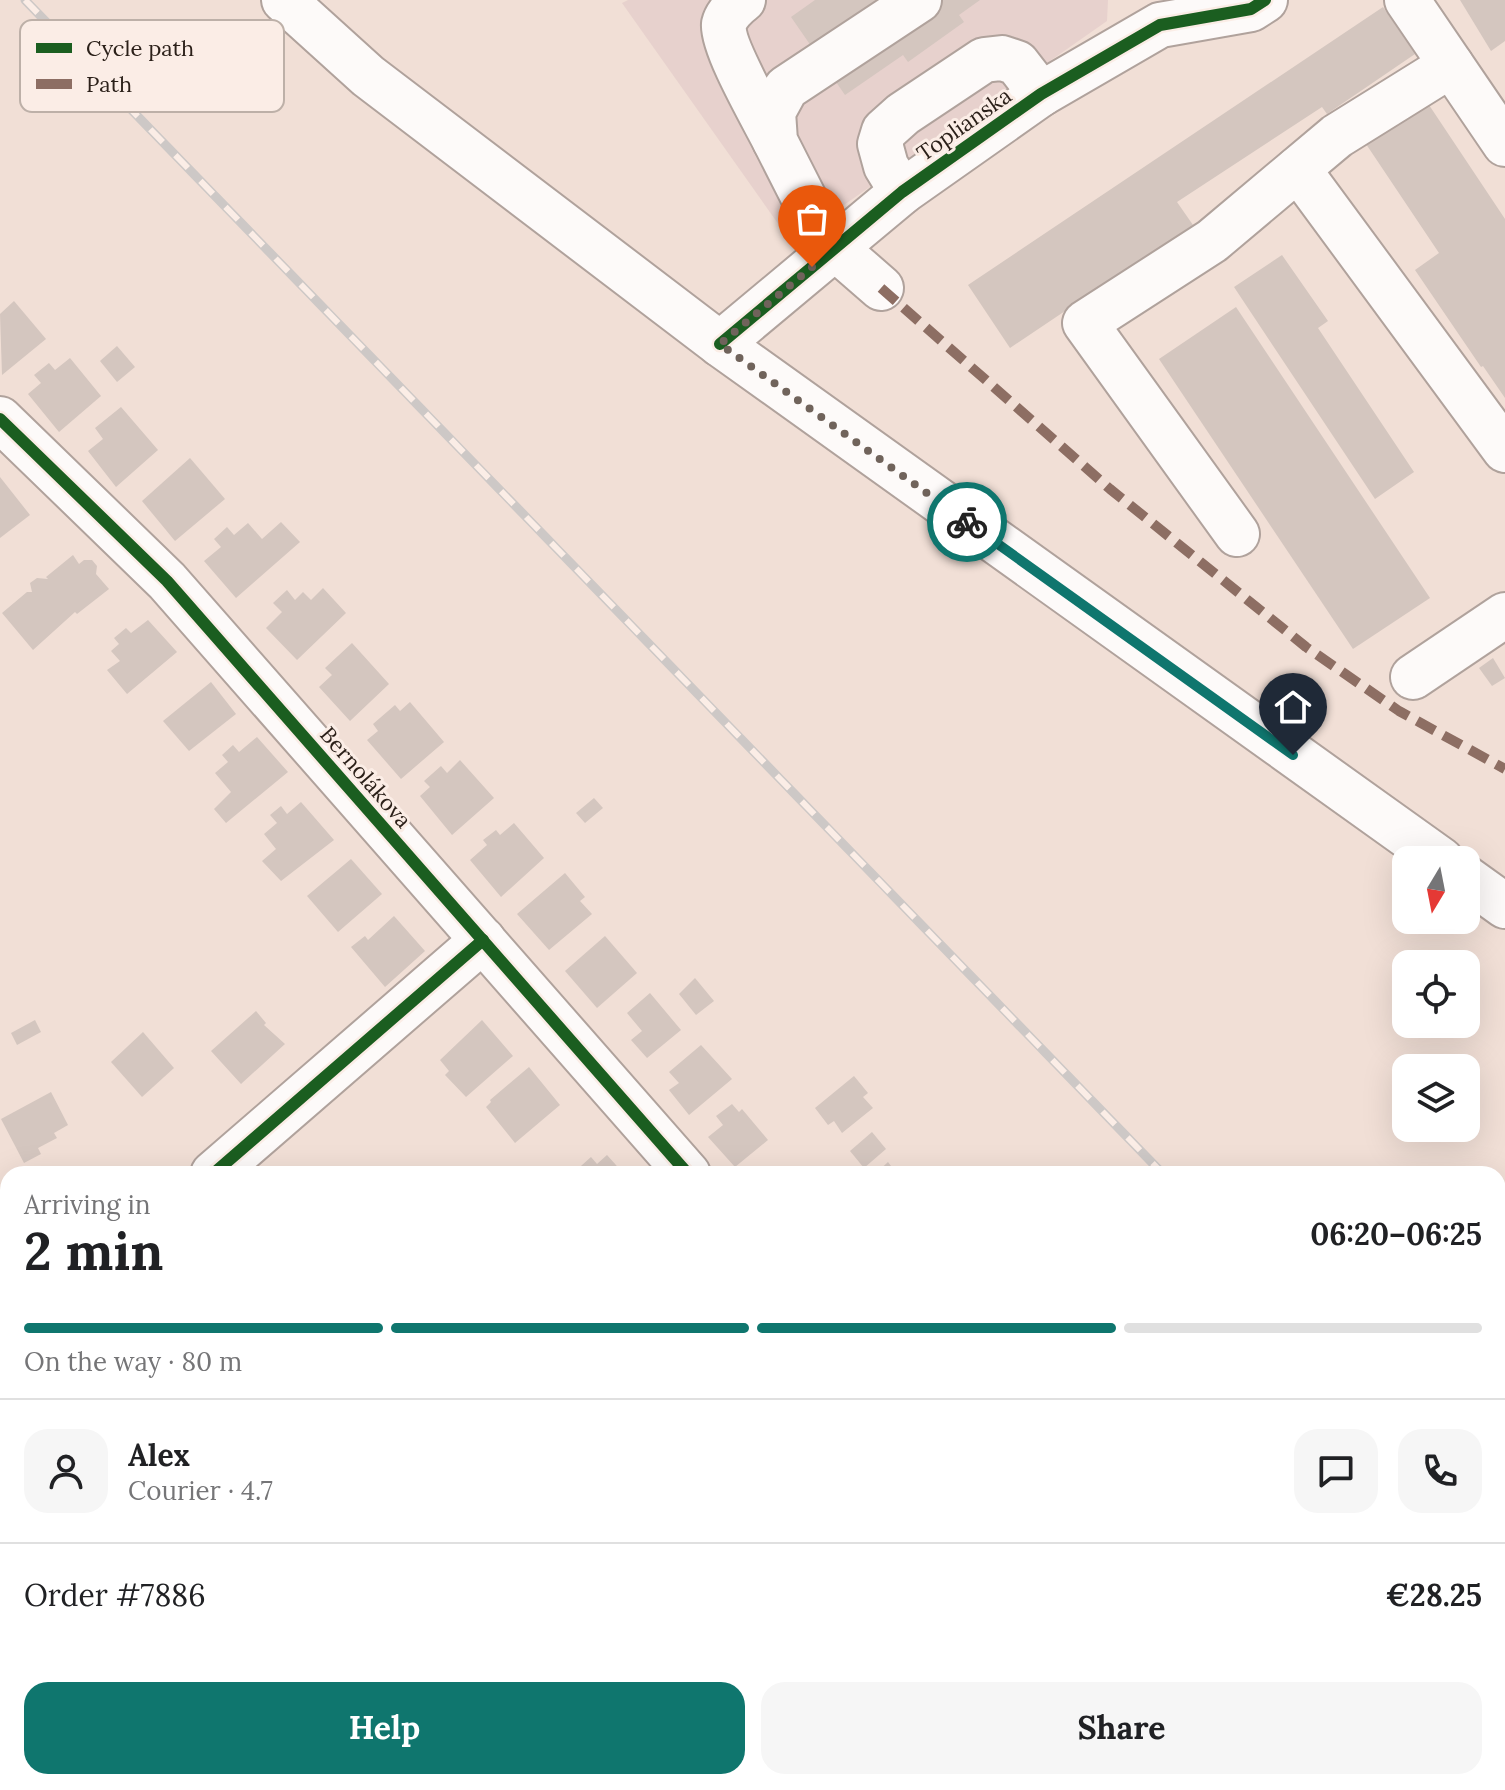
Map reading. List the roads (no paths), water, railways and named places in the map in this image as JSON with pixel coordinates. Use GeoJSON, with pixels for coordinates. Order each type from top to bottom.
{"type":"FeatureCollection","features":[{"type":"Feature","properties":{"kind":"street"},"geometry":{"type":"LineString","coordinates":[[284,0],[368,76],[720,344],[1421,846]]}},
{"type":"Feature","properties":{"kind":"street"},"geometry":{"type":"LineString","coordinates":[[743,0],[724,23],[726,43],[810,210],[835,248],[881,288]]}},
{"type":"Feature","properties":{"kind":"street"},"geometry":{"type":"LineString","coordinates":[[775,141],[773,112],[786,88],[919,0]]}},
{"type":"Feature","properties":{"kind":"street","name":"Toplianska"},"geometry":{"type":"LineString","coordinates":[[720,344],[902,192],[1041,94],[1160,25],[1251,9],[1265,0]]}},
{"type":"Feature","properties":{"kind":"street"},"geometry":{"type":"LineString","coordinates":[[1407,0],[1502,132]]}},
{"type":"Feature","properties":{"kind":"street"},"geometry":{"type":"LineString","coordinates":[[902,192],[886,166],[880,144],[884,131],[903,114],[984,60],[1002,58],[1017,63],[1041,94]]}},
{"type":"Feature","properties":{"kind":"street"},"geometry":{"type":"LineString","coordinates":[[1237,534],[1085,323],[1212,241],[1337,136],[1451,65]]}},
{"type":"Feature","properties":{"kind":"street"},"geometry":{"type":"LineString","coordinates":[[1298,169],[1505,450]]}},
{"type":"Feature","properties":{"kind":"street","name":"Bernolákova"},"geometry":{"type":"LineString","coordinates":[[0,419],[167,581],[681,1166]]}},
{"type":"Feature","properties":{"kind":"street"},"geometry":{"type":"LineString","coordinates":[[1413,677],[1505,615]]}},
{"type":"Feature","properties":{"kind":"street"},"geometry":{"type":"LineString","coordinates":[[1480,888],[1505,906]]}},
{"type":"Feature","properties":{"kind":"street"},"geometry":{"type":"LineString","coordinates":[[222,1166],[483,940]]}},
{"type":"Feature","properties":{"kind":"railway"},"geometry":{"type":"LineString","coordinates":[[25,0],[44,20]]}},
{"type":"Feature","properties":{"kind":"railway"},"geometry":{"type":"LineString","coordinates":[[134,112],[1155,1166]]}}]}
